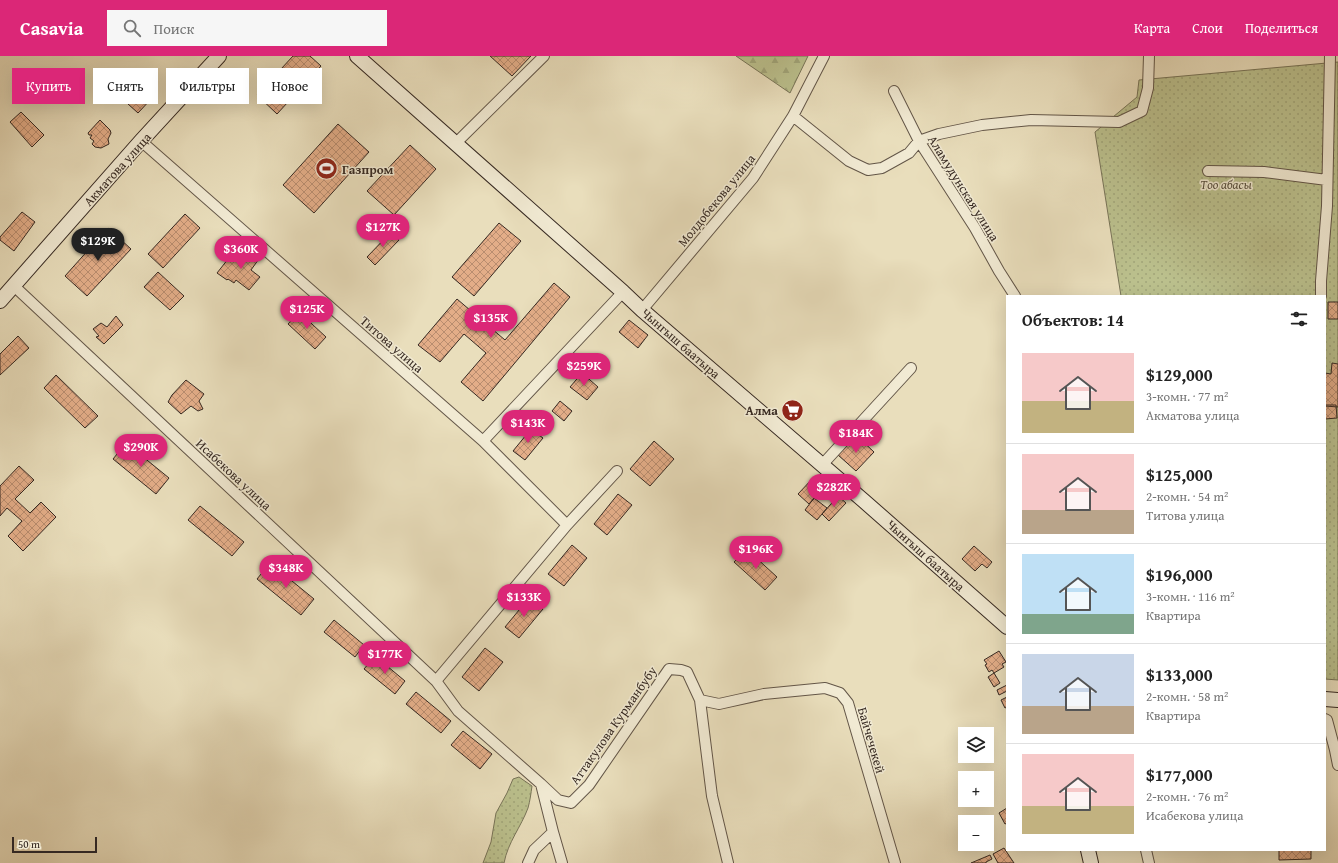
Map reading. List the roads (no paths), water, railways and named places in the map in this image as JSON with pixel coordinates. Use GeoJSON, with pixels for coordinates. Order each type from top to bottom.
{"type":"FeatureCollection","features":[{"type":"Feature","properties":{"kind":"main road","name":"Чынгыш баатыра"},"geometry":{"type":"LineString","coordinates":[[357,56],[642,310],[822,465],[1006,627]]}},
{"type":"Feature","properties":{"kind":"main road","name":"Акматова улица"},"geometry":{"type":"LineString","coordinates":[[0,300],[216,57]]}},
{"type":"Feature","properties":{"kind":"main road"},"geometry":{"type":"LineString","coordinates":[[1326,699],[1338,700]]}},
{"type":"Feature","properties":{"kind":"main road"},"geometry":{"type":"LineString","coordinates":[[1088,851],[1091,863]]}},
{"type":"Feature","properties":{"kind":"street"},"geometry":{"type":"LineString","coordinates":[[456,143],[544,56]]}},
{"type":"Feature","properties":{"kind":"street","name":"Молдобекова улица"},"geometry":{"type":"LineString","coordinates":[[642,310],[753,178],[793,116],[824,56]]}},
{"type":"Feature","properties":{"kind":"street"},"geometry":{"type":"LineString","coordinates":[[793,116],[849,161],[868,170],[882,168],[909,153],[919,142],[939,134],[982,125],[1031,120],[1119,122],[1142,111],[1148,88],[1149,56]]}},
{"type":"Feature","properties":{"kind":"street"},"geometry":{"type":"LineString","coordinates":[[1321,295],[1327,206],[1330,56]]}},
{"type":"Feature","properties":{"kind":"street","name":"Аламудунская улица"},"geometry":{"type":"LineString","coordinates":[[894,91],[919,142],[975,228],[1014,295]]}},
{"type":"Feature","properties":{"kind":"street","name":"Титова улица"},"geometry":{"type":"LineString","coordinates":[[141,141],[483,441],[567,525]]}},
{"type":"Feature","properties":{"kind":"street"},"geometry":{"type":"LineString","coordinates":[[1208,171],[1264,172],[1327,180]]}},
{"type":"Feature","properties":{"kind":"street","name":"Исабекова улица"},"geometry":{"type":"LineString","coordinates":[[14,286],[436,681],[458,711],[541,784]]}},
{"type":"Feature","properties":{"kind":"street"},"geometry":{"type":"LineString","coordinates":[[483,441],[623,292]]}},
{"type":"Feature","properties":{"kind":"street"},"geometry":{"type":"LineString","coordinates":[[822,465],[911,368]]}},
{"type":"Feature","properties":{"kind":"street"},"geometry":{"type":"LineString","coordinates":[[436,681],[567,525],[617,471]]}},
{"type":"Feature","properties":{"kind":"street","name":"Аттакулова Курманбубу"},"geometry":{"type":"LineString","coordinates":[[541,784],[558,800],[571,803],[589,785],[669,669],[687,672],[700,700],[712,796],[728,863]]}},
{"type":"Feature","properties":{"kind":"street","name":"Байчечекей"},"geometry":{"type":"LineString","coordinates":[[700,700],[719,704],[764,694],[825,688],[840,693],[848,704],[895,863]]}},
{"type":"Feature","properties":{"kind":"street"},"geometry":{"type":"LineString","coordinates":[[1326,720],[1338,765]]}},
{"type":"Feature","properties":{"kind":"street"},"geometry":{"type":"LineString","coordinates":[[541,784],[562,863]]}},
{"type":"Feature","properties":{"kind":"street"},"geometry":{"type":"LineString","coordinates":[[528,863],[534,850],[553,832]]}},
{"type":"Feature","properties":{"kind":"street"},"geometry":{"type":"LineString","coordinates":[[1146,851],[1149,863]]}},
{"type":"Feature","properties":{"kind":"place","name":"Газпром"},"geometry":{"type":"Point","coordinates":[326,169]}},
{"type":"Feature","properties":{"kind":"place","name":"Алма"},"geometry":{"type":"Point","coordinates":[793,410]}},
{"type":"Feature","properties":{"kind":"park label","name":"Тоо абасы"},"geometry":{"type":"Point","coordinates":[1226,184]}}]}
